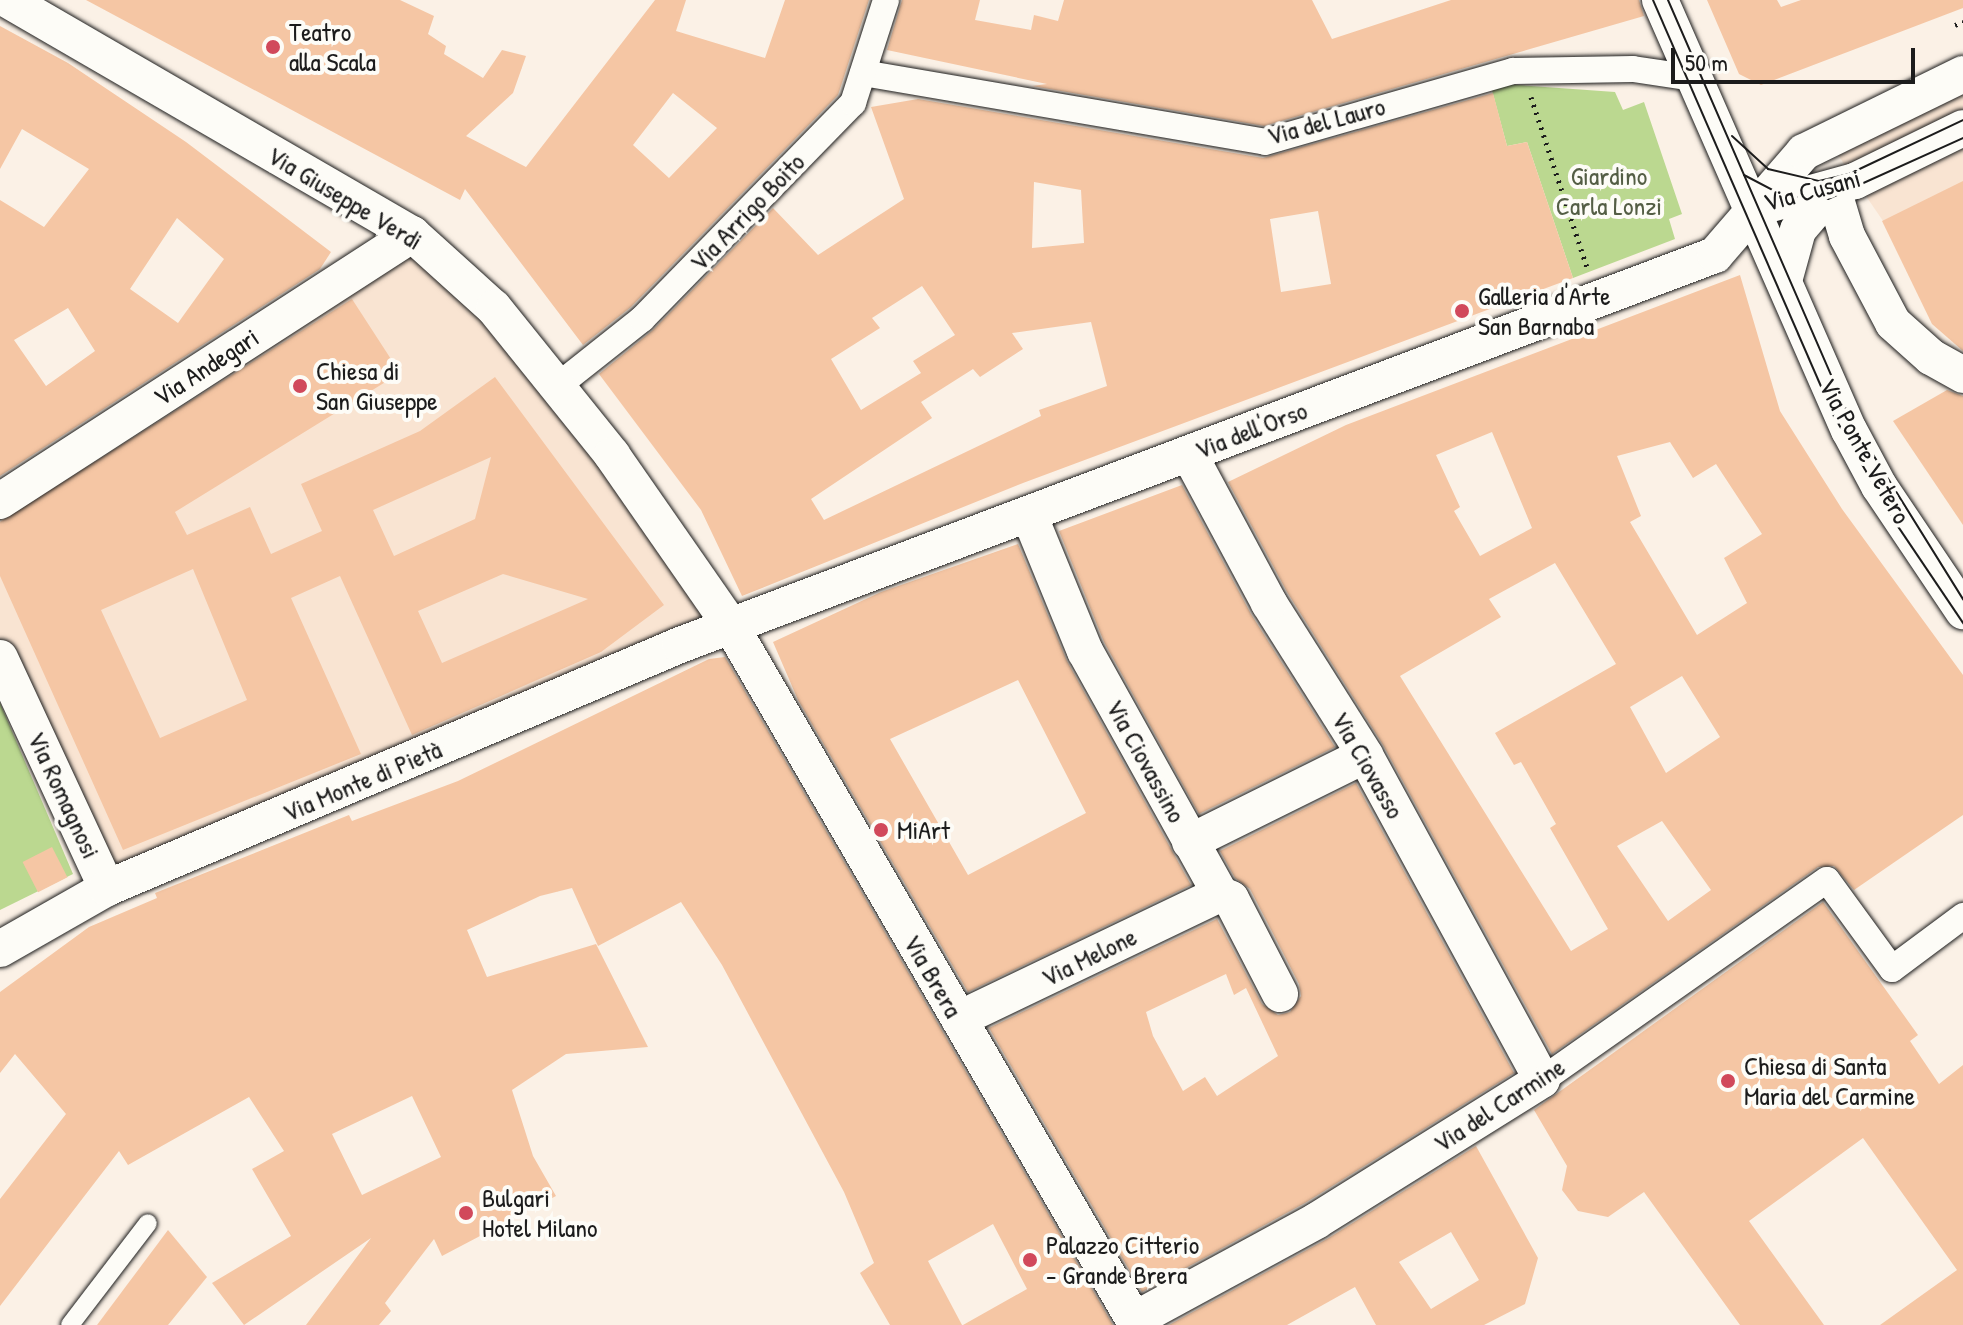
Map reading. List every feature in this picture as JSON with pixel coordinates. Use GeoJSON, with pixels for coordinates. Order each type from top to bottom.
{"type":"FeatureCollection","features":[{"type":"Feature","properties":{"kind":"street","name":"Via Giuseppe Verdi"},"geometry":{"type":"LineString","coordinates":[[8,0],[412,234],[494,308],[555,388],[612,455],[731,626]]}},
{"type":"Feature","properties":{"kind":"street","name":"Via Arrigo Boito"},"geometry":{"type":"LineString","coordinates":[[555,388],[642,319],[853,103],[886,0]]}},
{"type":"Feature","properties":{"kind":"street","name":"Via Ponte Vetero"},"geometry":{"type":"LineString","coordinates":[[1660,0],[1874,476],[1963,611]]}},
{"type":"Feature","properties":{"kind":"street","name":"Via del Lauro"},"geometry":{"type":"LineString","coordinates":[[863,73],[1265,142],[1513,71],[1633,69],[1694,78]]}},
{"type":"Feature","properties":{"kind":"street","name":"Via Cusani"},"geometry":{"type":"LineString","coordinates":[[1753,209],[1784,169],[1814,144],[1963,74]]}},
{"type":"Feature","properties":{"kind":"street","name":"Via Cusani"},"geometry":{"type":"LineString","coordinates":[[1753,209],[1833,189],[1963,128]]}},
{"type":"Feature","properties":{"kind":"street"},"geometry":{"type":"LineString","coordinates":[[1784,281],[1798,230],[1833,189]]}},
{"type":"Feature","properties":{"kind":"street"},"geometry":{"type":"LineString","coordinates":[[1833,189],[1847,236],[1880,303],[1902,332],[1931,357],[1963,375]]}},
{"type":"Feature","properties":{"kind":"street","name":"Via dell'Orso"},"geometry":{"type":"LineString","coordinates":[[731,626],[1030,517],[1715,255],[1753,209]]}},
{"type":"Feature","properties":{"kind":"street","name":"Via Andegari"},"geometry":{"type":"LineString","coordinates":[[0,501],[412,234]]}},
{"type":"Feature","properties":{"kind":"street","name":"Via Ciovasso"},"geometry":{"type":"LineString","coordinates":[[1189,454],[1269,603],[1365,755],[1542,1080]]}},
{"type":"Feature","properties":{"kind":"street","name":"Via Ciovassino"},"geometry":{"type":"LineString","coordinates":[[1030,517],[1085,651],[1220,894],[1231,899],[1280,994]]}},
{"type":"Feature","properties":{"kind":"street","name":"Via Monte di Pietà"},"geometry":{"type":"LineString","coordinates":[[0,949],[107,888],[731,626]]}},
{"type":"Feature","properties":{"kind":"street","name":"Via Brera"},"geometry":{"type":"LineString","coordinates":[[731,626],[1135,1322]]}},
{"type":"Feature","properties":{"kind":"street","name":"Via Romagnosi"},"geometry":{"type":"LineString","coordinates":[[0,658],[107,888]]}},
{"type":"Feature","properties":{"kind":"street"},"geometry":{"type":"LineString","coordinates":[[1190,842],[1365,755]]}},
{"type":"Feature","properties":{"kind":"street","name":"Via del Carmine"},"geometry":{"type":"LineString","coordinates":[[1135,1322],[1316,1221],[1542,1080],[1827,880],[1892,969],[1963,916]]}},
{"type":"Feature","properties":{"kind":"street","name":"Via Melone"},"geometry":{"type":"LineString","coordinates":[[959,1019],[1220,894]]}},
{"type":"Feature","properties":{"kind":"lane"},"geometry":{"type":"LineString","coordinates":[[70,1325],[148,1223]]}},
{"type":"Feature","properties":{"kind":"path"},"geometry":{"type":"LineString","coordinates":[[1955,25],[1963,22]]}},
{"type":"Feature","properties":{"kind":"path"},"geometry":{"type":"LineString","coordinates":[[1527,85],[1592,282]]}},
{"type":"Feature","properties":{"kind":"shaded area"},"geometry":{"type":"Polygon","coordinates":[[[1963,74],[1963,338],[1827,139],[1963,74]]]}},
{"type":"Feature","properties":{"kind":"shaded area"},"geometry":{"type":"Polygon","coordinates":[[[417,239],[729,626],[108,885],[0,654],[0,504],[417,239]]]}},
{"type":"Feature","properties":{"kind":"green space","name":"Giardino Carla Lonzi"},"geometry":{"type":"Polygon","coordinates":[[[1490,83],[1615,92],[1623,110],[1644,102],[1682,214],[1669,219],[1675,239],[1573,278],[1527,142],[1507,146],[1490,83]]]}},
{"type":"Feature","properties":{"kind":"green space"},"geometry":{"type":"Polygon","coordinates":[[[0,703],[73,874],[0,910],[0,703]]]}},
{"type":"Feature","properties":{"kind":"building"},"geometry":{"type":"Polygon","coordinates":[[[86,0],[400,0],[434,16],[428,34],[446,46],[444,54],[483,78],[502,50],[526,56],[513,93],[466,136],[526,167],[655,0],[686,0],[676,31],[765,58],[785,0],[869,0],[838,95],[631,307],[583,345],[465,189],[460,200],[86,0]],[[673,93],[633,145],[669,178],[717,128],[673,93]]]}},
{"type":"Feature","properties":{"kind":"building"},"geometry":{"type":"Polygon","coordinates":[[[902,0],[980,0],[975,20],[1031,30],[1034,15],[1058,21],[1064,0],[1312,0],[1332,39],[1451,0],[1639,0],[1644,16],[1264,126],[1032,86],[1047,84],[887,50],[902,0]]]}},
{"type":"Feature","properties":{"kind":"building"},"geometry":{"type":"Polygon","coordinates":[[[1707,0],[1777,0],[1781,7],[1801,0],[1963,0],[1963,8],[1761,85],[1739,74],[1707,0]]]}},
{"type":"Feature","properties":{"kind":"building"},"geometry":{"type":"Polygon","coordinates":[[[0,26],[68,63],[186,142],[331,252],[320,269],[0,476],[0,200],[44,227],[89,169],[22,129],[0,169],[0,26]],[[177,218],[130,289],[178,323],[224,259],[177,218]],[[68,308],[14,340],[46,386],[95,351],[68,308]]]}},
{"type":"Feature","properties":{"kind":"building"},"geometry":{"type":"Polygon","coordinates":[[[1493,93],[1507,146],[1527,142],[1573,278],[1023,483],[742,596],[701,510],[599,374],[653,330],[773,208],[818,255],[904,199],[871,107],[918,99],[1263,158],[1493,93]],[[1034,182],[1032,248],[1084,243],[1081,190],[1034,182]],[[1318,211],[1270,219],[1281,292],[1331,284],[1318,211]],[[922,286],[872,318],[880,328],[831,359],[861,410],[921,373],[913,361],[955,335],[922,286]],[[1091,322],[1012,333],[1023,349],[980,377],[973,369],[921,402],[932,418],[811,499],[824,520],[1041,416],[1039,410],[1107,386],[1091,322]]]}},
{"type":"Feature","properties":{"kind":"building"},"geometry":{"type":"Polygon","coordinates":[[[1963,181],[1963,351],[1932,324],[1882,221],[1963,181]]]}},
{"type":"Feature","properties":{"kind":"building"},"geometry":{"type":"Polygon","coordinates":[[[1740,275],[1780,411],[1842,509],[1963,675],[1963,815],[1854,890],[1834,866],[1818,867],[1552,1054],[1383,745],[1287,592],[1228,482],[1346,425],[1740,275]],[[1492,432],[1436,455],[1460,507],[1454,511],[1480,556],[1532,528],[1492,432]],[[1670,442],[1617,456],[1641,516],[1630,522],[1697,635],[1747,603],[1724,558],[1762,534],[1716,464],[1693,478],[1670,442]],[[1555,563],[1489,599],[1501,617],[1400,676],[1571,951],[1608,929],[1550,828],[1556,824],[1521,762],[1514,765],[1495,733],[1616,664],[1555,563]],[[1682,676],[1630,707],[1666,773],[1720,737],[1682,676]],[[1662,821],[1617,846],[1668,921],[1711,890],[1662,821]]]}},
{"type":"Feature","properties":{"kind":"building"},"geometry":{"type":"Polygon","coordinates":[[[352,299],[400,373],[175,512],[187,535],[250,507],[271,554],[322,531],[301,484],[420,431],[495,377],[664,605],[601,652],[412,735],[340,576],[291,598],[361,754],[123,850],[0,576],[0,522],[352,299]],[[491,457],[373,510],[394,556],[475,519],[491,457]],[[193,569],[101,610],[160,738],[247,700],[193,569]],[[503,574],[418,611],[442,663],[588,599],[503,574]]]}},
{"type":"Feature","properties":{"kind":"building"},"geometry":{"type":"Polygon","coordinates":[[[1947,390],[1963,396],[1963,525],[1893,421],[1947,390]]]}},
{"type":"Feature","properties":{"kind":"building"},"geometry":{"type":"Polygon","coordinates":[[[1182,485],[1251,614],[1335,747],[1199,814],[1104,642],[1059,531],[1182,485]]]}},
{"type":"Feature","properties":{"kind":"building"},"geometry":{"type":"Polygon","coordinates":[[[1018,544],[1067,661],[1191,885],[968,992],[798,700],[773,642],[881,592],[1018,544]],[[1018,680],[890,739],[968,875],[1086,813],[1018,680]]]}},
{"type":"Feature","properties":{"kind":"building"},"geometry":{"type":"Polygon","coordinates":[[[725,657],[1113,1325],[963,1325],[1027,1289],[993,1224],[928,1261],[962,1325],[890,1325],[860,1273],[874,1263],[844,1192],[722,965],[681,902],[598,946],[572,888],[540,896],[467,930],[487,977],[596,944],[648,1047],[566,1054],[512,1090],[533,1156],[556,1196],[442,1256],[434,1239],[385,1303],[391,1311],[379,1325],[306,1325],[371,1238],[244,1325],[212,1283],[291,1236],[252,1169],[284,1151],[249,1097],[128,1165],[119,1151],[0,1306],[0,1199],[66,1114],[15,1054],[0,1073],[0,992],[89,927],[157,898],[155,893],[349,815],[352,821],[458,781],[709,659],[725,657]],[[412,1096],[332,1134],[362,1195],[441,1157],[412,1096]]]}},
{"type":"Feature","properties":{"kind":"building"},"geometry":{"type":"Polygon","coordinates":[[[1356,783],[1514,1073],[1305,1203],[1142,1292],[989,1028],[1217,919],[1262,1004],[1278,1015],[1290,1012],[1301,996],[1299,984],[1250,889],[1235,878],[1220,851],[1356,783]],[[1226,974],[1146,1012],[1153,1036],[1183,1091],[1205,1077],[1217,1096],[1278,1056],[1246,988],[1234,995],[1226,974]]]}},
{"type":"Feature","properties":{"kind":"building"},"geometry":{"type":"Polygon","coordinates":[[[52,847],[67,877],[38,892],[23,862],[52,847]]]}},
{"type":"Feature","properties":{"kind":"building","name":"Chiesa di Santa Maria del Carmine"},"geometry":{"type":"Polygon","coordinates":[[[1823,902],[1918,1035],[1910,1041],[1939,1084],[1963,1065],[1963,1325],[1880,1325],[1957,1270],[1863,1138],[1749,1221],[1824,1325],[1740,1325],[1644,1192],[1608,1217],[1578,1211],[1562,1190],[1567,1166],[1534,1110],[1823,902]]]}},
{"type":"Feature","properties":{"kind":"building"},"geometry":{"type":"Polygon","coordinates":[[[1476,1146],[1538,1258],[1525,1304],[1484,1325],[1376,1325],[1355,1287],[1287,1325],[1169,1325],[1327,1239],[1476,1146]],[[1451,1232],[1399,1262],[1431,1309],[1479,1280],[1451,1232]]]}},
{"type":"Feature","properties":{"kind":"building"},"geometry":{"type":"Polygon","coordinates":[[[168,1230],[207,1277],[168,1325],[97,1325],[168,1230]]]}},
{"type":"Feature","properties":{"kind":"tram line"},"geometry":{"type":"LineString","coordinates":[[1653,0],[1834,416],[1899,528],[1963,623]]}},
{"type":"Feature","properties":{"kind":"tram line"},"geometry":{"type":"LineString","coordinates":[[1668,0],[1849,416],[1963,599]]}},
{"type":"Feature","properties":{"kind":"tram line"},"geometry":{"type":"LineString","coordinates":[[1732,136],[1768,169],[1819,181],[1849,174],[1963,120]]}},
{"type":"Feature","properties":{"kind":"tram line"},"geometry":{"type":"LineString","coordinates":[[1744,175],[1784,196],[1828,199],[1963,138]]}},
{"type":"Feature","properties":{"kind":"place","name":"Teatro alla Scala"},"geometry":{"type":"Point","coordinates":[273,47]}},
{"type":"Feature","properties":{"kind":"place","name":"Galleria d'Arte San Barnaba"},"geometry":{"type":"Point","coordinates":[1462,311]}},
{"type":"Feature","properties":{"kind":"place","name":"Chiesa di San Giuseppe"},"geometry":{"type":"Point","coordinates":[300,386]}},
{"type":"Feature","properties":{"kind":"place","name":"MiArt"},"geometry":{"type":"Point","coordinates":[881,830]}},
{"type":"Feature","properties":{"kind":"place","name":"Chiesa di Santa Maria del Carmine"},"geometry":{"type":"Point","coordinates":[1728,1081]}},
{"type":"Feature","properties":{"kind":"place","name":"Bulgari Hotel Milano"},"geometry":{"type":"Point","coordinates":[466,1213]}},
{"type":"Feature","properties":{"kind":"place","name":"Palazzo Citterio - Grande Brera"},"geometry":{"type":"Point","coordinates":[1030,1260]}}]}
